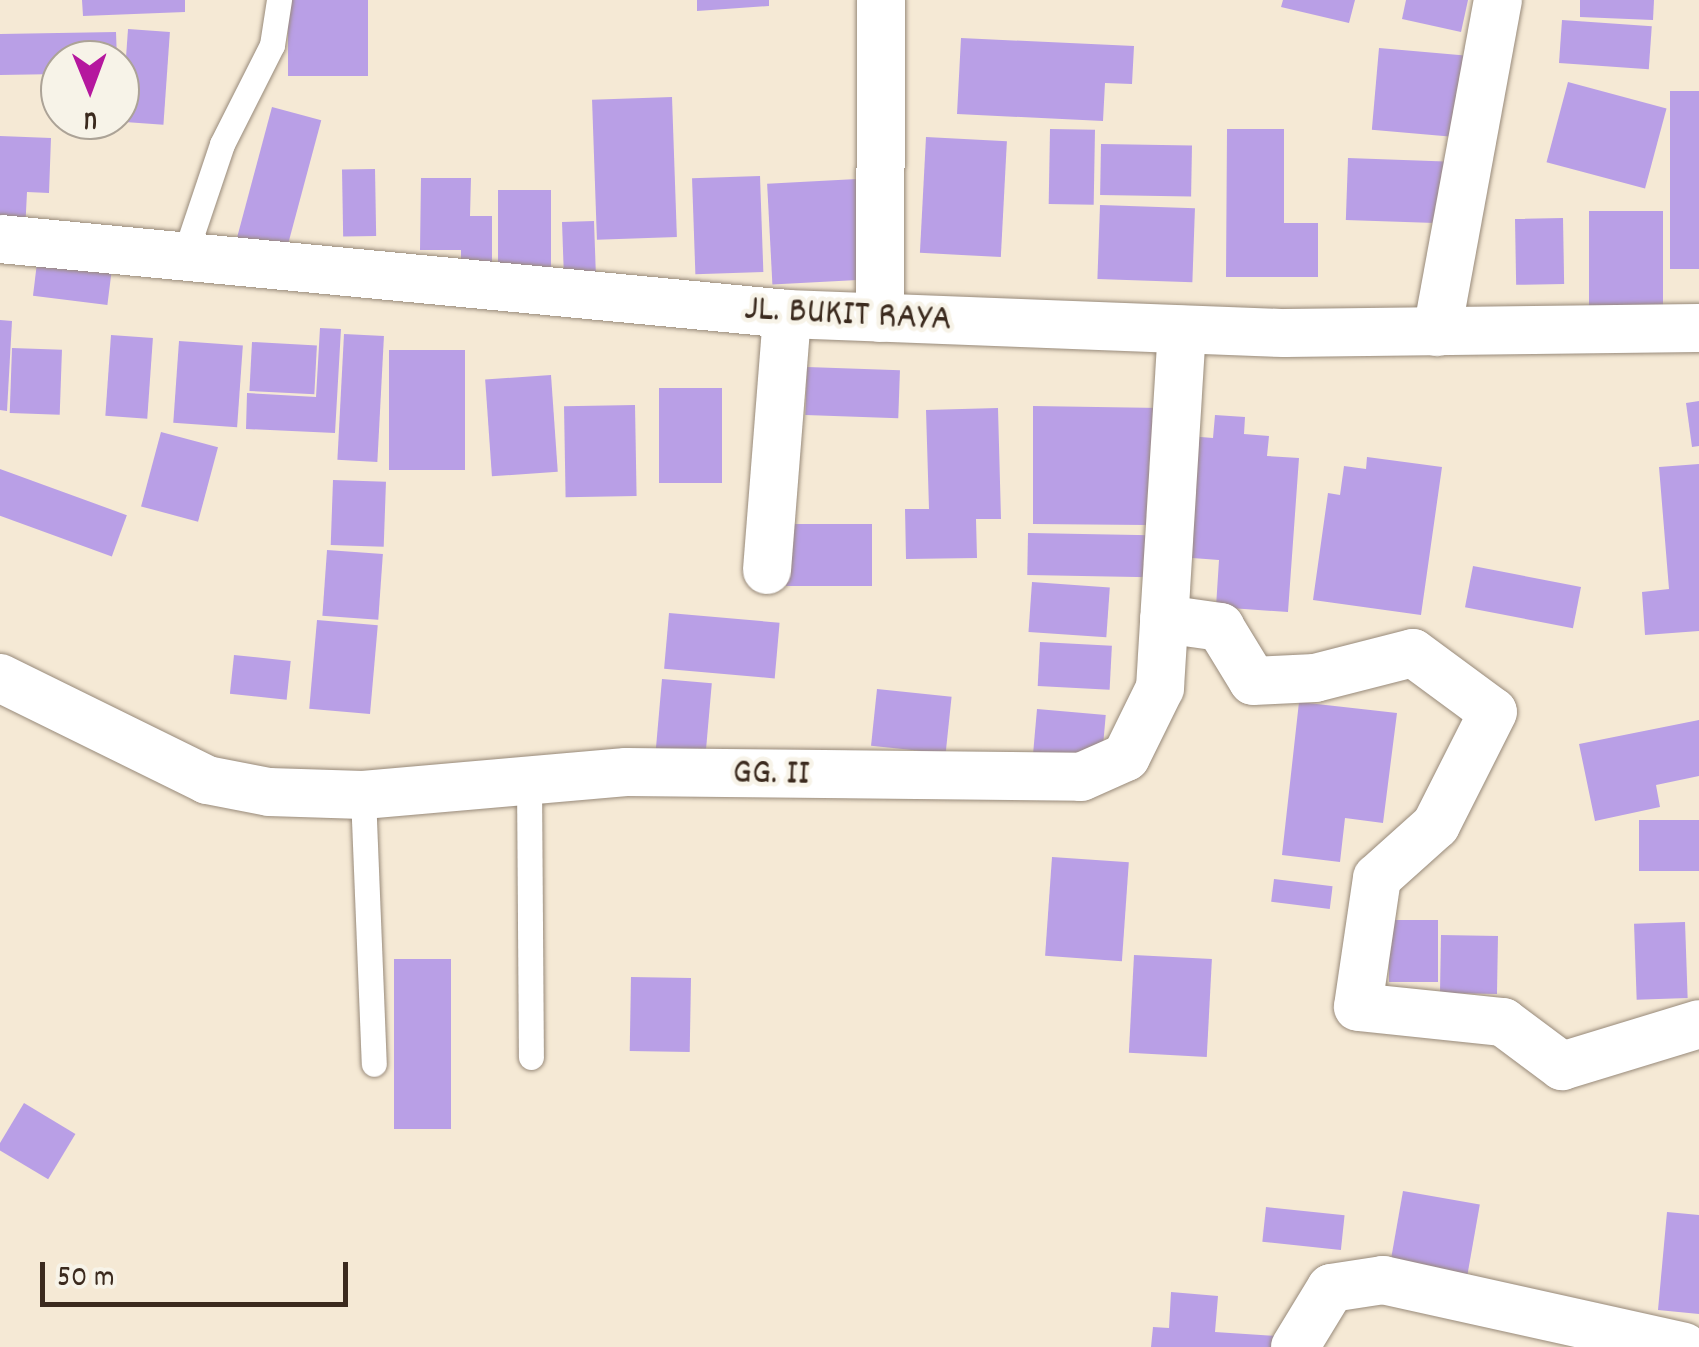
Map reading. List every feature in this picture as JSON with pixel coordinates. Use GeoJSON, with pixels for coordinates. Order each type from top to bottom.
{"type":"FeatureCollection","features":[{"type":"Feature","properties":{"kind":"street"},"geometry":{"type":"LineString","coordinates":[[880,318],[881,0]]}},
{"type":"Feature","properties":{"kind":"street"},"geometry":{"type":"LineString","coordinates":[[1437,332],[1498,0]]}},
{"type":"Feature","properties":{"kind":"street","name":"JL. BUKIT RAYA"},"geometry":{"type":"LineString","coordinates":[[0,239],[787,314],[1182,330],[1699,328]]}},
{"type":"Feature","properties":{"kind":"street"},"geometry":{"type":"LineString","coordinates":[[766,570],[787,314]]}},
{"type":"Feature","properties":{"kind":"street","name":"GG. II"},"geometry":{"type":"LineString","coordinates":[[0,678],[207,780],[363,795],[626,772],[1081,777],[1141,739],[1160,688],[1182,330]]}},
{"type":"Feature","properties":{"kind":"street"},"geometry":{"type":"LineString","coordinates":[[1164,619],[1220,627],[1252,681],[1315,678],[1413,654],[1493,712],[1436,826],[1377,878],[1358,1007],[1503,1022],[1562,1066],[1699,1024]]}},
{"type":"Feature","properties":{"kind":"street"},"geometry":{"type":"LineString","coordinates":[[1294,1347],[1331,1288],[1383,1280],[1684,1347]]}},
{"type":"Feature","properties":{"kind":"lane"},"geometry":{"type":"LineString","coordinates":[[184,257],[222,144],[272,45],[278,0]]}},
{"type":"Feature","properties":{"kind":"lane"},"geometry":{"type":"LineString","coordinates":[[529,781],[531,1057]]}},
{"type":"Feature","properties":{"kind":"lane"},"geometry":{"type":"LineString","coordinates":[[363,795],[374,1064]]}},
{"type":"Feature","properties":{"kind":"building"},"geometry":{"type":"Polygon","coordinates":[[[82,0],[185,0],[185,12],[83,16],[82,0]]]}},
{"type":"Feature","properties":{"kind":"building"},"geometry":{"type":"Polygon","coordinates":[[[288,0],[368,0],[368,76],[288,76],[288,0]]]}},
{"type":"Feature","properties":{"kind":"building"},"geometry":{"type":"Polygon","coordinates":[[[697,0],[769,0],[769,6],[697,11],[697,0]]]}},
{"type":"Feature","properties":{"kind":"building"},"geometry":{"type":"Polygon","coordinates":[[[1283,0],[1355,0],[1349,23],[1281,7],[1283,0]]]}},
{"type":"Feature","properties":{"kind":"building"},"geometry":{"type":"Polygon","coordinates":[[[1406,0],[1468,0],[1461,32],[1402,19],[1406,0]]]}},
{"type":"Feature","properties":{"kind":"building"},"geometry":{"type":"Polygon","coordinates":[[[1580,0],[1654,0],[1653,20],[1580,17],[1580,0]]]}},
{"type":"Feature","properties":{"kind":"building"},"geometry":{"type":"Polygon","coordinates":[[[1562,20],[1652,26],[1649,69],[1559,63],[1562,20]]]}},
{"type":"Feature","properties":{"kind":"building"},"geometry":{"type":"Polygon","coordinates":[[[128,29],[170,32],[163,125],[140,123],[140,40],[127,40],[128,29]]]}},
{"type":"Feature","properties":{"kind":"building"},"geometry":{"type":"Polygon","coordinates":[[[116,32],[116,40],[40,40],[40,74],[0,75],[0,34],[116,32]]]}},
{"type":"Feature","properties":{"kind":"building"},"geometry":{"type":"Polygon","coordinates":[[[961,38],[1134,46],[1132,84],[1105,83],[1103,121],[957,114],[961,38]]]}},
{"type":"Feature","properties":{"kind":"building"},"geometry":{"type":"Polygon","coordinates":[[[1379,48],[1468,56],[1461,137],[1372,130],[1379,48]]]}},
{"type":"Feature","properties":{"kind":"building"},"geometry":{"type":"Polygon","coordinates":[[[1568,82],[1667,108],[1645,189],[1547,162],[1568,82]]]}},
{"type":"Feature","properties":{"kind":"building"},"geometry":{"type":"Polygon","coordinates":[[[1670,91],[1699,91],[1699,269],[1670,269],[1670,91]]]}},
{"type":"Feature","properties":{"kind":"building"},"geometry":{"type":"Polygon","coordinates":[[[672,97],[677,237],[597,240],[592,100],[672,97]]]}},
{"type":"Feature","properties":{"kind":"building"},"geometry":{"type":"Polygon","coordinates":[[[272,107],[321,120],[284,258],[235,245],[272,107]]]}},
{"type":"Feature","properties":{"kind":"building"},"geometry":{"type":"Polygon","coordinates":[[[1050,129],[1095,130],[1094,205],[1049,204],[1050,129]]]}},
{"type":"Feature","properties":{"kind":"building"},"geometry":{"type":"Polygon","coordinates":[[[1227,129],[1284,129],[1284,223],[1318,223],[1318,277],[1226,277],[1227,129]]]}},
{"type":"Feature","properties":{"kind":"building"},"geometry":{"type":"Polygon","coordinates":[[[0,136],[51,140],[49,193],[27,192],[25,232],[0,231],[0,136]]]}},
{"type":"Feature","properties":{"kind":"building"},"geometry":{"type":"Polygon","coordinates":[[[926,137],[1007,141],[1001,257],[920,253],[926,137]]]}},
{"type":"Feature","properties":{"kind":"building"},"geometry":{"type":"Polygon","coordinates":[[[1101,144],[1192,146],[1191,197],[1100,195],[1101,144]]]}},
{"type":"Feature","properties":{"kind":"building"},"geometry":{"type":"Polygon","coordinates":[[[1348,158],[1452,162],[1450,224],[1346,220],[1348,158]]]}},
{"type":"Feature","properties":{"kind":"building"},"geometry":{"type":"Polygon","coordinates":[[[375,169],[376,236],[343,237],[342,170],[375,169]]]}},
{"type":"Feature","properties":{"kind":"building"},"geometry":{"type":"Polygon","coordinates":[[[760,176],[763,272],[695,274],[692,178],[760,176]]]}},
{"type":"Feature","properties":{"kind":"building"},"geometry":{"type":"Polygon","coordinates":[[[421,178],[471,178],[470,216],[492,216],[492,279],[461,278],[461,250],[420,250],[421,178]]]}},
{"type":"Feature","properties":{"kind":"building"},"geometry":{"type":"Polygon","coordinates":[[[857,179],[862,280],[772,285],[767,184],[857,179]]]}},
{"type":"Feature","properties":{"kind":"building"},"geometry":{"type":"Polygon","coordinates":[[[498,190],[551,190],[551,275],[498,275],[498,190]]]}},
{"type":"Feature","properties":{"kind":"building"},"geometry":{"type":"Polygon","coordinates":[[[1100,205],[1195,208],[1192,282],[1097,279],[1100,205]]]}},
{"type":"Feature","properties":{"kind":"building"},"geometry":{"type":"Polygon","coordinates":[[[1589,211],[1663,211],[1663,318],[1589,318],[1589,211]]]}},
{"type":"Feature","properties":{"kind":"building"},"geometry":{"type":"Polygon","coordinates":[[[1563,218],[1564,284],[1516,285],[1515,219],[1563,218]]]}},
{"type":"Feature","properties":{"kind":"building"},"geometry":{"type":"Polygon","coordinates":[[[594,221],[596,289],[564,290],[562,222],[594,221]]]}},
{"type":"Feature","properties":{"kind":"building"},"geometry":{"type":"Polygon","coordinates":[[[37,263],[111,272],[107,305],[33,296],[37,263]]]}},
{"type":"Feature","properties":{"kind":"building"},"geometry":{"type":"Polygon","coordinates":[[[0,320],[12,321],[7,411],[0,410],[0,320]]]}},
{"type":"Feature","properties":{"kind":"building"},"geometry":{"type":"Polygon","coordinates":[[[320,328],[341,329],[335,433],[246,429],[247,393],[316,397],[320,328]]]}},
{"type":"Feature","properties":{"kind":"building"},"geometry":{"type":"Polygon","coordinates":[[[344,334],[384,336],[377,462],[337,460],[344,334]]]}},
{"type":"Feature","properties":{"kind":"building"},"geometry":{"type":"Polygon","coordinates":[[[111,335],[153,338],[147,419],[105,416],[111,335]]]}},
{"type":"Feature","properties":{"kind":"building"},"geometry":{"type":"Polygon","coordinates":[[[179,341],[243,345],[237,427],[173,423],[179,341]]]}},
{"type":"Feature","properties":{"kind":"building"},"geometry":{"type":"Polygon","coordinates":[[[252,342],[317,345],[314,394],[249,391],[252,342]]]}},
{"type":"Feature","properties":{"kind":"building"},"geometry":{"type":"Polygon","coordinates":[[[12,348],[62,350],[60,415],[10,413],[12,348]]]}},
{"type":"Feature","properties":{"kind":"building"},"geometry":{"type":"Polygon","coordinates":[[[389,350],[465,350],[465,470],[389,470],[389,350]]]}},
{"type":"Feature","properties":{"kind":"building"},"geometry":{"type":"Polygon","coordinates":[[[807,367],[900,370],[898,418],[805,415],[807,367]]]}},
{"type":"Feature","properties":{"kind":"building"},"geometry":{"type":"Polygon","coordinates":[[[551,375],[558,472],[492,476],[485,380],[551,375]]]}},
{"type":"Feature","properties":{"kind":"building"},"geometry":{"type":"Polygon","coordinates":[[[659,388],[722,388],[722,483],[659,483],[659,388]]]}},
{"type":"Feature","properties":{"kind":"building"},"geometry":{"type":"Polygon","coordinates":[[[1699,401],[1699,446],[1692,447],[1686,403],[1699,401]]]}},
{"type":"Feature","properties":{"kind":"building"},"geometry":{"type":"Polygon","coordinates":[[[635,405],[637,496],[566,497],[564,406],[635,405]]]}},
{"type":"Feature","properties":{"kind":"building"},"geometry":{"type":"Polygon","coordinates":[[[1033,406],[1161,408],[1160,488],[1148,488],[1147,525],[1033,524],[1033,406]]]}},
{"type":"Feature","properties":{"kind":"building"},"geometry":{"type":"Polygon","coordinates":[[[998,408],[1001,519],[976,519],[977,558],[906,559],[905,509],[929,509],[926,410],[998,408]]]}},
{"type":"Feature","properties":{"kind":"building"},"geometry":{"type":"Polygon","coordinates":[[[1215,415],[1245,417],[1244,434],[1269,436],[1267,456],[1299,458],[1288,612],[1216,607],[1219,560],[1179,557],[1188,436],[1213,438],[1215,415]]]}},
{"type":"Feature","properties":{"kind":"building"},"geometry":{"type":"Polygon","coordinates":[[[161,432],[218,447],[198,522],[141,506],[161,432]]]}},
{"type":"Feature","properties":{"kind":"building"},"geometry":{"type":"Polygon","coordinates":[[[1367,457],[1442,467],[1421,615],[1313,600],[1328,493],[1340,495],[1344,466],[1366,469],[1367,457]]]}},
{"type":"Feature","properties":{"kind":"building"},"geometry":{"type":"Polygon","coordinates":[[[1699,464],[1699,631],[1645,635],[1642,592],[1669,589],[1659,467],[1699,464]]]}},
{"type":"Feature","properties":{"kind":"building"},"geometry":{"type":"Polygon","coordinates":[[[0,469],[127,515],[112,557],[0,516],[0,469]]]}},
{"type":"Feature","properties":{"kind":"building"},"geometry":{"type":"Polygon","coordinates":[[[333,480],[386,482],[384,547],[331,545],[333,480]]]}},
{"type":"Feature","properties":{"kind":"building"},"geometry":{"type":"Polygon","coordinates":[[[786,524],[872,524],[872,586],[786,586],[786,524]]]}},
{"type":"Feature","properties":{"kind":"building"},"geometry":{"type":"Polygon","coordinates":[[[1028,533],[1151,535],[1150,577],[1027,575],[1028,533]]]}},
{"type":"Feature","properties":{"kind":"building"},"geometry":{"type":"Polygon","coordinates":[[[327,550],[383,554],[378,620],[322,616],[327,550]]]}},
{"type":"Feature","properties":{"kind":"building"},"geometry":{"type":"Polygon","coordinates":[[[1473,566],[1581,587],[1573,628],[1465,607],[1473,566]]]}},
{"type":"Feature","properties":{"kind":"building"},"geometry":{"type":"Polygon","coordinates":[[[1032,582],[1110,587],[1106,637],[1029,632],[1032,582]]]}},
{"type":"Feature","properties":{"kind":"building"},"geometry":{"type":"Polygon","coordinates":[[[669,613],[780,623],[775,678],[664,669],[669,613]]]}},
{"type":"Feature","properties":{"kind":"building"},"geometry":{"type":"Polygon","coordinates":[[[317,620],[378,625],[370,714],[309,709],[317,620]]]}},
{"type":"Feature","properties":{"kind":"building"},"geometry":{"type":"Polygon","coordinates":[[[1040,642],[1112,646],[1110,690],[1038,686],[1040,642]]]}},
{"type":"Feature","properties":{"kind":"building"},"geometry":{"type":"Polygon","coordinates":[[[234,655],[291,661],[287,700],[230,694],[234,655]]]}},
{"type":"Feature","properties":{"kind":"building"},"geometry":{"type":"Polygon","coordinates":[[[662,679],[712,683],[706,755],[656,751],[662,679]]]}},
{"type":"Feature","properties":{"kind":"building"},"geometry":{"type":"Polygon","coordinates":[[[877,689],[952,697],[946,754],[871,746],[877,689]]]}},
{"type":"Feature","properties":{"kind":"building"},"geometry":{"type":"Polygon","coordinates":[[[1299,702],[1397,713],[1383,823],[1345,818],[1340,862],[1282,855],[1299,702]]]}},
{"type":"Feature","properties":{"kind":"building"},"geometry":{"type":"Polygon","coordinates":[[[1037,709],[1106,715],[1102,762],[1033,756],[1037,709]]]}},
{"type":"Feature","properties":{"kind":"building"},"geometry":{"type":"Polygon","coordinates":[[[1699,720],[1699,776],[1656,785],[1660,807],[1595,821],[1579,744],[1699,720]]]}},
{"type":"Feature","properties":{"kind":"building"},"geometry":{"type":"Polygon","coordinates":[[[1639,820],[1699,820],[1699,871],[1639,871],[1639,820]]]}},
{"type":"Feature","properties":{"kind":"building"},"geometry":{"type":"Polygon","coordinates":[[[1052,857],[1129,862],[1122,961],[1045,956],[1052,857]]]}},
{"type":"Feature","properties":{"kind":"building"},"geometry":{"type":"Polygon","coordinates":[[[1274,879],[1333,886],[1330,909],[1271,902],[1274,879]]]}},
{"type":"Feature","properties":{"kind":"building"},"geometry":{"type":"Polygon","coordinates":[[[1389,920],[1438,920],[1438,982],[1389,982],[1389,920]]]}},
{"type":"Feature","properties":{"kind":"building"},"geometry":{"type":"Polygon","coordinates":[[[1685,922],[1688,998],[1637,1000],[1634,924],[1685,922]]]}},
{"type":"Feature","properties":{"kind":"building"},"geometry":{"type":"Polygon","coordinates":[[[1441,935],[1498,936],[1497,994],[1440,993],[1441,935]]]}},
{"type":"Feature","properties":{"kind":"building"},"geometry":{"type":"Polygon","coordinates":[[[1134,955],[1212,959],[1207,1057],[1129,1053],[1134,955]]]}},
{"type":"Feature","properties":{"kind":"building"},"geometry":{"type":"Polygon","coordinates":[[[394,959],[451,959],[451,1129],[394,1129],[394,959]]]}},
{"type":"Feature","properties":{"kind":"building"},"geometry":{"type":"Polygon","coordinates":[[[631,977],[691,978],[690,1052],[630,1051],[631,977]]]}},
{"type":"Feature","properties":{"kind":"building"},"geometry":{"type":"Polygon","coordinates":[[[24,1103],[75,1134],[48,1179],[0,1150],[0,1143],[24,1103]]]}},
{"type":"Feature","properties":{"kind":"building"},"geometry":{"type":"Polygon","coordinates":[[[1403,1191],[1480,1205],[1467,1276],[1390,1263],[1403,1191]]]}},
{"type":"Feature","properties":{"kind":"building"},"geometry":{"type":"Polygon","coordinates":[[[1266,1207],[1345,1215],[1341,1250],[1262,1242],[1266,1207]]]}},
{"type":"Feature","properties":{"kind":"building"},"geometry":{"type":"Polygon","coordinates":[[[1667,1212],[1699,1215],[1699,1314],[1658,1310],[1667,1212]]]}},
{"type":"Feature","properties":{"kind":"building"},"geometry":{"type":"Polygon","coordinates":[[[1171,1292],[1218,1296],[1215,1332],[1276,1336],[1275,1347],[1151,1347],[1153,1327],[1169,1328],[1171,1292]]]}}]}
